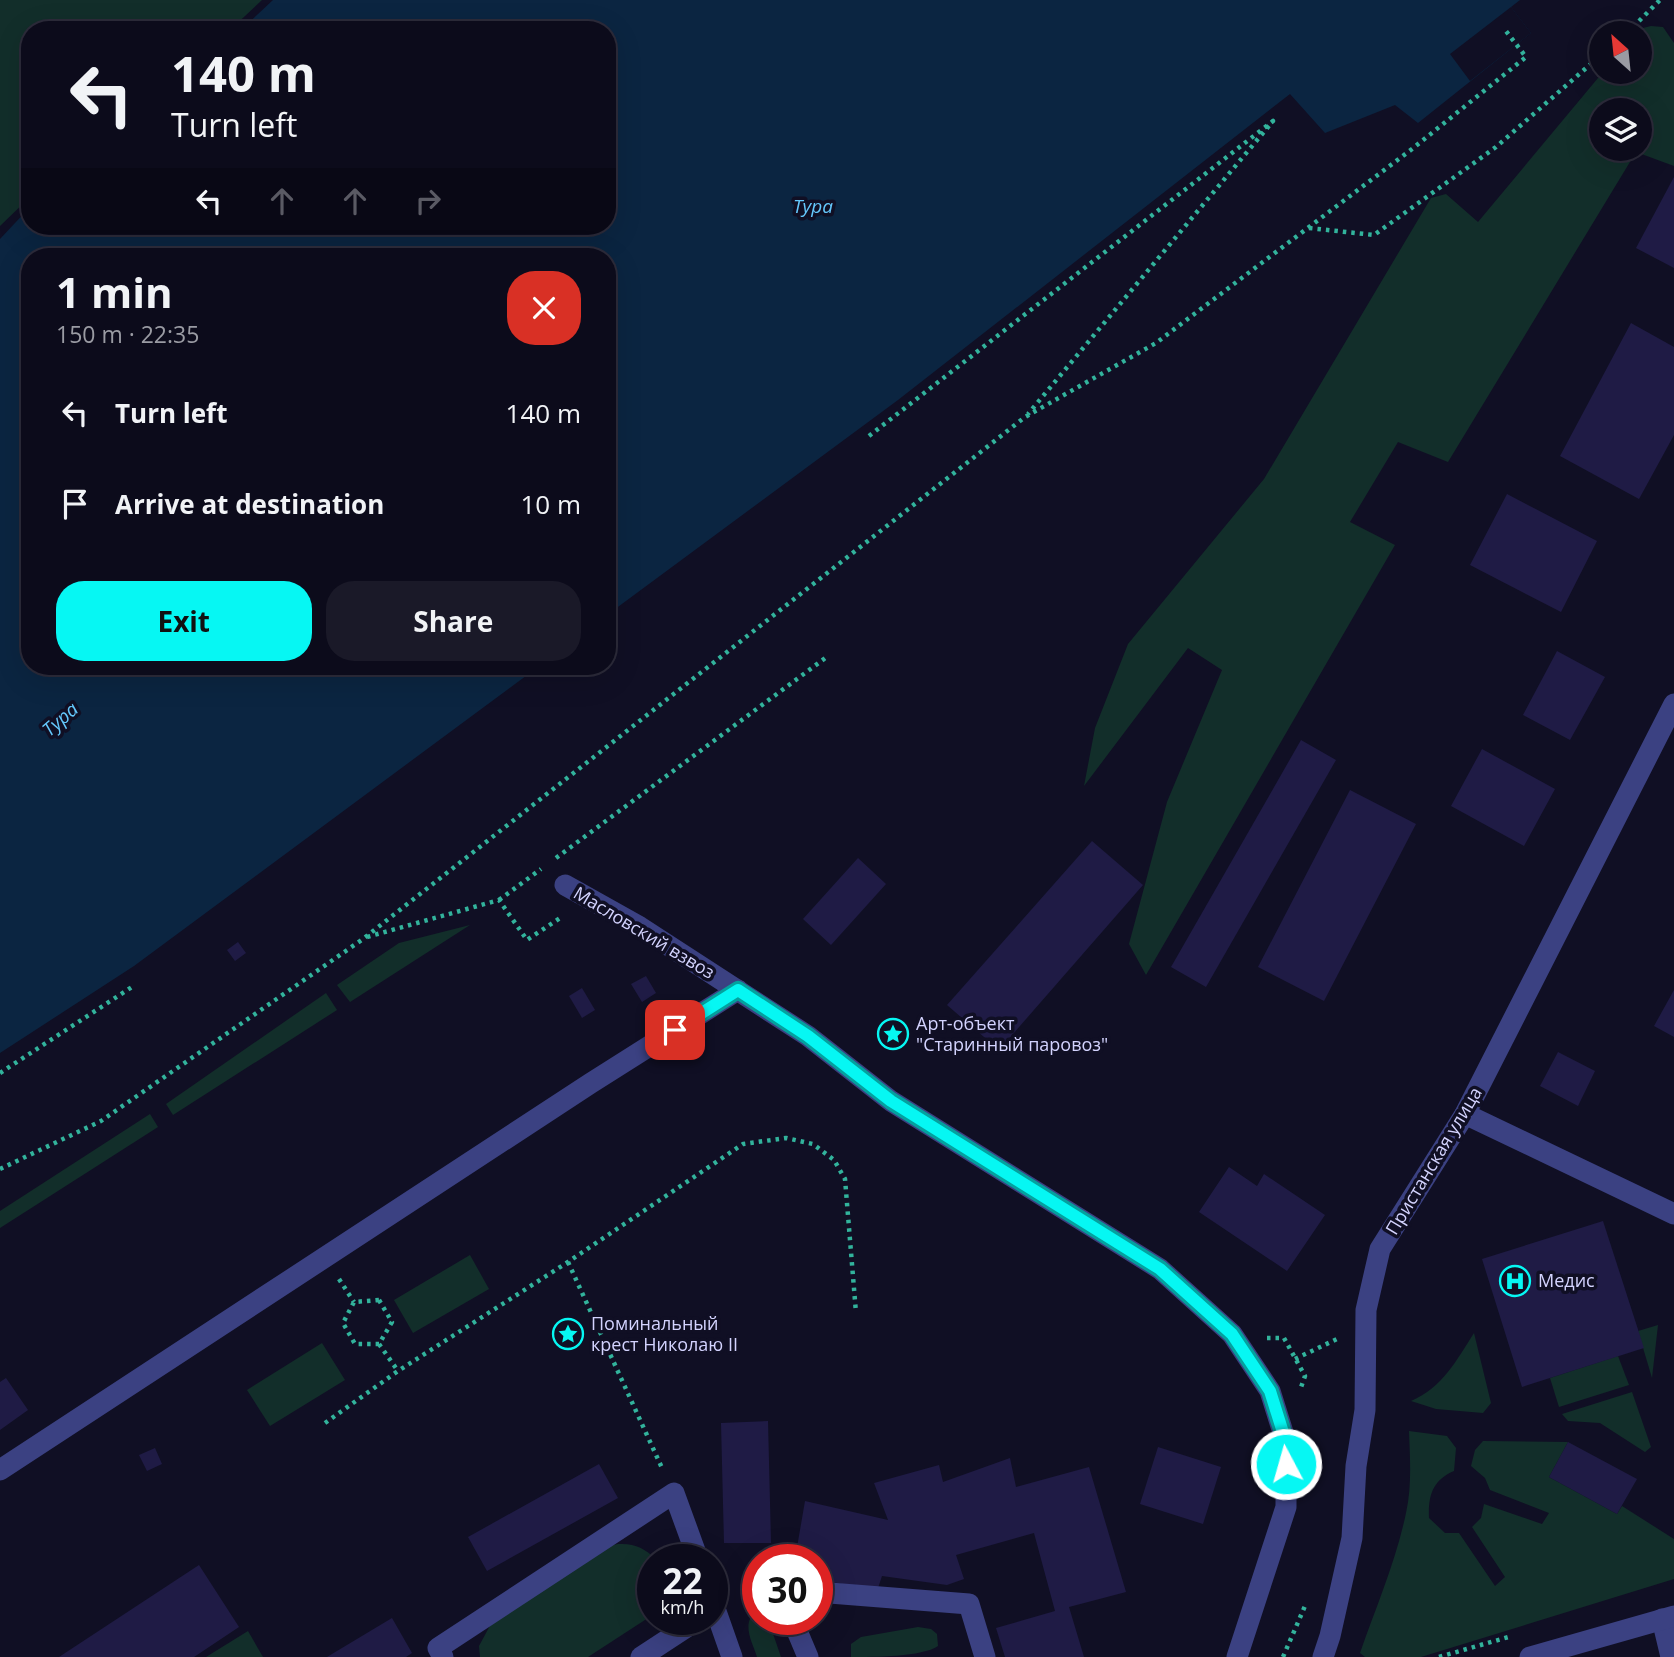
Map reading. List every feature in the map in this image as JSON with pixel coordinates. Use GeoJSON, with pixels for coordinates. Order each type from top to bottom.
{"type":"FeatureCollection","features":[{"type":"Feature","properties":{"kind":"street","name":"Пристанская улица"},"geometry":{"type":"LineString","coordinates":[[1323,1657],[1352,1538],[1356,1466],[1365,1410],[1366,1310],[1380,1249],[1465,1114],[1674,704]]}},
{"type":"Feature","properties":{"kind":"street","name":"Масловский взвоз"},"geometry":{"type":"LineString","coordinates":[[565,885],[640,927],[738,990],[808,1036],[891,1101],[1160,1269],[1232,1334],[1270,1391],[1286,1442],[1286,1507],[1237,1657]]}},
{"type":"Feature","properties":{"kind":"street"},"geometry":{"type":"LineString","coordinates":[[0,1470],[591,1083],[738,990]]}},
{"type":"Feature","properties":{"kind":"street"},"geometry":{"type":"LineString","coordinates":[[1465,1114],[1674,1214]]}},
{"type":"Feature","properties":{"kind":"street"},"geometry":{"type":"LineString","coordinates":[[443,1657],[438,1648],[674,1493],[693,1544]]}},
{"type":"Feature","properties":{"kind":"street"},"geometry":{"type":"LineString","coordinates":[[833,1593],[969,1604],[985,1657]]}},
{"type":"Feature","properties":{"kind":"street"},"geometry":{"type":"LineString","coordinates":[[1530,1657],[1668,1617],[1671,1657]]}},
{"type":"Feature","properties":{"kind":"street"},"geometry":{"type":"LineString","coordinates":[[641,1657],[673,1635]]}},
{"type":"Feature","properties":{"kind":"street"},"geometry":{"type":"LineString","coordinates":[[722,1635],[732,1657]]}},
{"type":"Feature","properties":{"kind":"street"},"geometry":{"type":"LineString","coordinates":[[799,1635],[808,1657]]}},
{"type":"Feature","properties":{"kind":"path"},"geometry":{"type":"LineString","coordinates":[[1639,21],[1660,0]]}},
{"type":"Feature","properties":{"kind":"path"},"geometry":{"type":"LineString","coordinates":[[0,1169],[101,1121],[363,939],[1025,417],[1156,343],[1412,149],[1526,58],[1506,31]]}},
{"type":"Feature","properties":{"kind":"path"},"geometry":{"type":"LineString","coordinates":[[1308,228],[1374,235],[1496,147],[1589,66]]}},
{"type":"Feature","properties":{"kind":"path"},"geometry":{"type":"LineString","coordinates":[[869,436],[1273,121],[1025,417]]}},
{"type":"Feature","properties":{"kind":"path"},"geometry":{"type":"LineString","coordinates":[[554,860],[828,656]]}},
{"type":"Feature","properties":{"kind":"path"},"geometry":{"type":"LineString","coordinates":[[363,939],[499,900],[543,868]]}},
{"type":"Feature","properties":{"kind":"path"},"geometry":{"type":"LineString","coordinates":[[499,900],[527,940],[569,912]]}},
{"type":"Feature","properties":{"kind":"path"},"geometry":{"type":"LineString","coordinates":[[0,1073],[135,985]]}},
{"type":"Feature","properties":{"kind":"path"},"geometry":{"type":"LineString","coordinates":[[325,1423],[398,1371],[568,1262],[743,1144],[786,1138],[813,1144],[834,1160],[845,1179],[856,1313]]}},
{"type":"Feature","properties":{"kind":"path"},"geometry":{"type":"LineString","coordinates":[[568,1262],[649,1443]]}},
{"type":"Feature","properties":{"kind":"path"},"geometry":{"type":"LineString","coordinates":[[379,1300],[392,1322],[379,1344],[355,1343],[343,1323],[354,1302],[379,1300]]}},
{"type":"Feature","properties":{"kind":"path"},"geometry":{"type":"LineString","coordinates":[[1263,1339],[1274,1336],[1284,1338],[1305,1376]]}},
{"type":"Feature","properties":{"kind":"path"},"geometry":{"type":"LineString","coordinates":[[1295,1359],[1340,1337]]}},
{"type":"Feature","properties":{"kind":"path"},"geometry":{"type":"LineString","coordinates":[[379,1344],[398,1371]]}},
{"type":"Feature","properties":{"kind":"green space"},"geometry":{"type":"Polygon","coordinates":[[[0,0],[262,0],[240,21],[21,21],[21,206],[0,226],[0,0]]]}},
{"type":"Feature","properties":{"kind":"green space"},"geometry":{"type":"Polygon","coordinates":[[[1652,26],[1663,27],[1674,43],[1674,166],[1652,158],[1652,98],[1589,98],[1589,161],[1631,161],[1448,462],[1398,442],[1350,522],[1395,545],[1146,975],[1129,944],[1167,802],[1222,670],[1188,648],[1084,786],[1095,728],[1128,644],[1264,479],[1431,198],[1446,194],[1478,222],[1593,84],[1652,84],[1652,26]]]}},
{"type":"Feature","properties":{"kind":"green space"},"geometry":{"type":"Polygon","coordinates":[[[470,925],[350,1002],[337,985],[399,943],[470,925]]]}},
{"type":"Feature","properties":{"kind":"green space"},"geometry":{"type":"Polygon","coordinates":[[[326,993],[337,1010],[173,1115],[166,1104],[326,993]]]}},
{"type":"Feature","properties":{"kind":"green space"},"geometry":{"type":"Polygon","coordinates":[[[150,1114],[158,1127],[0,1228],[0,1211],[150,1114]]]}},
{"type":"Feature","properties":{"kind":"green space"},"geometry":{"type":"Polygon","coordinates":[[[470,1255],[489,1289],[413,1333],[394,1300],[470,1255]]]}},
{"type":"Feature","properties":{"kind":"green space"},"geometry":{"type":"Polygon","coordinates":[[[1658,1325],[1652,1378],[1638,1331],[1658,1325]]]}},
{"type":"Feature","properties":{"kind":"green space"},"geometry":{"type":"Polygon","coordinates":[[[1474,1333],[1491,1403],[1483,1413],[1436,1409],[1411,1401],[1440,1381],[1474,1333]]]}},
{"type":"Feature","properties":{"kind":"green space"},"geometry":{"type":"Polygon","coordinates":[[[322,1343],[345,1380],[270,1426],[247,1390],[322,1343]]]}},
{"type":"Feature","properties":{"kind":"green space"},"geometry":{"type":"Polygon","coordinates":[[[1618,1356],[1629,1385],[1559,1407],[1550,1378],[1618,1356]]]}},
{"type":"Feature","properties":{"kind":"green space"},"geometry":{"type":"Polygon","coordinates":[[[1632,1392],[1651,1447],[1645,1452],[1600,1423],[1568,1421],[1562,1414],[1632,1392]]]}},
{"type":"Feature","properties":{"kind":"green space"},"geometry":{"type":"Polygon","coordinates":[[[1409,1431],[1447,1436],[1456,1448],[1454,1471],[1441,1479],[1433,1489],[1429,1518],[1445,1533],[1459,1533],[1495,1586],[1505,1577],[1472,1527],[1481,1518],[1484,1504],[1542,1524],[1549,1513],[1490,1490],[1485,1478],[1471,1466],[1475,1450],[1483,1441],[1568,1442],[1549,1477],[1617,1514],[1622,1506],[1674,1539],[1674,1579],[1421,1657],[1365,1657],[1360,1653],[1391,1566],[1408,1503],[1409,1431]]]}},
{"type":"Feature","properties":{"kind":"green space"},"geometry":{"type":"Polygon","coordinates":[[[618,1544],[637,1546],[637,1625],[588,1657],[480,1657],[479,1646],[493,1620],[605,1547],[618,1544]]]}},
{"type":"Feature","properties":{"kind":"green space"},"geometry":{"type":"Polygon","coordinates":[[[918,1627],[931,1629],[937,1634],[938,1646],[910,1654],[851,1657],[851,1644],[861,1637],[918,1627]]]}},
{"type":"Feature","properties":{"kind":"green space"},"geometry":{"type":"Polygon","coordinates":[[[248,1631],[263,1657],[206,1657],[248,1631]]]}},
{"type":"Feature","properties":{"kind":"green space"},"geometry":{"type":"Polygon","coordinates":[[[750,1635],[773,1635],[781,1657],[757,1657],[750,1635]]]}},
{"type":"Feature","properties":{"kind":"water","name":"Тура"},"geometry":{"type":"Polygon","coordinates":[[[273,0],[1520,0],[1511,7],[1531,33],[1418,123],[1395,105],[1325,133],[1290,94],[898,400],[616,608],[616,248],[21,248],[21,675],[527,675],[134,966],[0,1053],[0,239],[21,217],[21,235],[616,235],[616,21],[251,21],[273,0]]]}},
{"type":"Feature","properties":{"kind":"pier"},"geometry":{"type":"Polygon","coordinates":[[[1511,7],[1531,33],[1470,81],[1450,54],[1511,7]]]}},
{"type":"Feature","properties":{"kind":"building"},"geometry":{"type":"Polygon","coordinates":[[[1674,177],[1674,268],[1636,248],[1674,177]]]}},
{"type":"Feature","properties":{"kind":"building"},"geometry":{"type":"Polygon","coordinates":[[[1631,323],[1674,347],[1674,435],[1639,499],[1560,456],[1631,323]]]}},
{"type":"Feature","properties":{"kind":"building"},"geometry":{"type":"Polygon","coordinates":[[[1507,494],[1597,541],[1561,612],[1470,565],[1507,494]]]}},
{"type":"Feature","properties":{"kind":"building"},"geometry":{"type":"Polygon","coordinates":[[[1557,651],[1605,677],[1570,740],[1523,715],[1557,651]]]}},
{"type":"Feature","properties":{"kind":"building"},"geometry":{"type":"Polygon","coordinates":[[[1301,740],[1336,760],[1206,987],[1171,967],[1301,740]]]}},
{"type":"Feature","properties":{"kind":"building"},"geometry":{"type":"Polygon","coordinates":[[[1482,749],[1555,789],[1524,846],[1451,806],[1482,749]]]}},
{"type":"Feature","properties":{"kind":"building"},"geometry":{"type":"Polygon","coordinates":[[[1350,790],[1416,824],[1324,1001],[1258,967],[1350,790]]]}},
{"type":"Feature","properties":{"kind":"building"},"geometry":{"type":"Polygon","coordinates":[[[1092,841],[1143,885],[999,1050],[947,1005],[1092,841]]]}},
{"type":"Feature","properties":{"kind":"building"},"geometry":{"type":"Polygon","coordinates":[[[858,858],[886,884],[831,945],[803,919],[858,858]]]}},
{"type":"Feature","properties":{"kind":"building"},"geometry":{"type":"Polygon","coordinates":[[[238,942],[246,953],[235,961],[227,950],[238,942]]]}},
{"type":"Feature","properties":{"kind":"building"},"geometry":{"type":"Polygon","coordinates":[[[646,976],[656,993],[642,1002],[631,984],[646,976]]]}},
{"type":"Feature","properties":{"kind":"building"},"geometry":{"type":"Polygon","coordinates":[[[582,988],[595,1010],[582,1018],[569,996],[582,988]]]}},
{"type":"Feature","properties":{"kind":"building"},"geometry":{"type":"Polygon","coordinates":[[[1674,990],[1674,1037],[1654,1026],[1674,990]]]}},
{"type":"Feature","properties":{"kind":"building"},"geometry":{"type":"Polygon","coordinates":[[[1558,1052],[1595,1071],[1578,1106],[1540,1086],[1558,1052]]]}},
{"type":"Feature","properties":{"kind":"building"},"geometry":{"type":"Polygon","coordinates":[[[1229,1167],[1257,1186],[1264,1174],[1325,1215],[1287,1271],[1199,1212],[1229,1167]]]}},
{"type":"Feature","properties":{"kind":"building"},"geometry":{"type":"Polygon","coordinates":[[[1603,1221],[1644,1348],[1522,1387],[1482,1259],[1603,1221]]]}},
{"type":"Feature","properties":{"kind":"building"},"geometry":{"type":"Polygon","coordinates":[[[6,1378],[28,1410],[0,1430],[0,1382],[6,1378]]]}},
{"type":"Feature","properties":{"kind":"building"},"geometry":{"type":"Polygon","coordinates":[[[768,1421],[771,1543],[724,1543],[721,1423],[768,1421]]]}},
{"type":"Feature","properties":{"kind":"building"},"geometry":{"type":"Polygon","coordinates":[[[1568,1442],[1637,1479],[1617,1514],[1549,1477],[1568,1442]]]}},
{"type":"Feature","properties":{"kind":"building"},"geometry":{"type":"Polygon","coordinates":[[[1158,1447],[1221,1467],[1203,1524],[1140,1504],[1158,1447]]]}},
{"type":"Feature","properties":{"kind":"building"},"geometry":{"type":"Polygon","coordinates":[[[155,1448],[162,1464],[147,1471],[139,1455],[155,1448]]]}},
{"type":"Feature","properties":{"kind":"building"},"geometry":{"type":"Polygon","coordinates":[[[1010,1458],[1016,1487],[1089,1467],[1126,1592],[1069,1607],[1084,1657],[1005,1657],[996,1628],[1055,1611],[1034,1533],[956,1555],[964,1579],[947,1585],[882,1576],[877,1591],[833,1582],[833,1544],[798,1544],[805,1501],[888,1520],[874,1483],[939,1465],[943,1482],[1010,1458]]]}},
{"type":"Feature","properties":{"kind":"building"},"geometry":{"type":"Polygon","coordinates":[[[599,1464],[618,1498],[487,1571],[468,1537],[599,1464]]]}},
{"type":"Feature","properties":{"kind":"building"},"geometry":{"type":"Polygon","coordinates":[[[199,1565],[239,1627],[194,1657],[59,1657],[199,1565]]]}},
{"type":"Feature","properties":{"kind":"building"},"geometry":{"type":"Polygon","coordinates":[[[392,1618],[412,1653],[406,1657],[327,1657],[392,1618]]]}},
{"type":"Feature","properties":{"kind":"place","name":"Арт-объект \"Старинный паровоз\""},"geometry":{"type":"Point","coordinates":[893,1034]}},
{"type":"Feature","properties":{"kind":"place","name":"Медис"},"geometry":{"type":"Point","coordinates":[1515,1281]}},
{"type":"Feature","properties":{"kind":"place","name":"Поминальный крест Николаю II"},"geometry":{"type":"Point","coordinates":[568,1334]}},
{"type":"Feature","properties":{"kind":"route"},"geometry":{"type":"LineString","coordinates":[[675,1030],[738,990],[808,1036],[891,1101],[1160,1269],[1232,1334],[1270,1391],[1286,1442],[1286,1464]]}}]}
